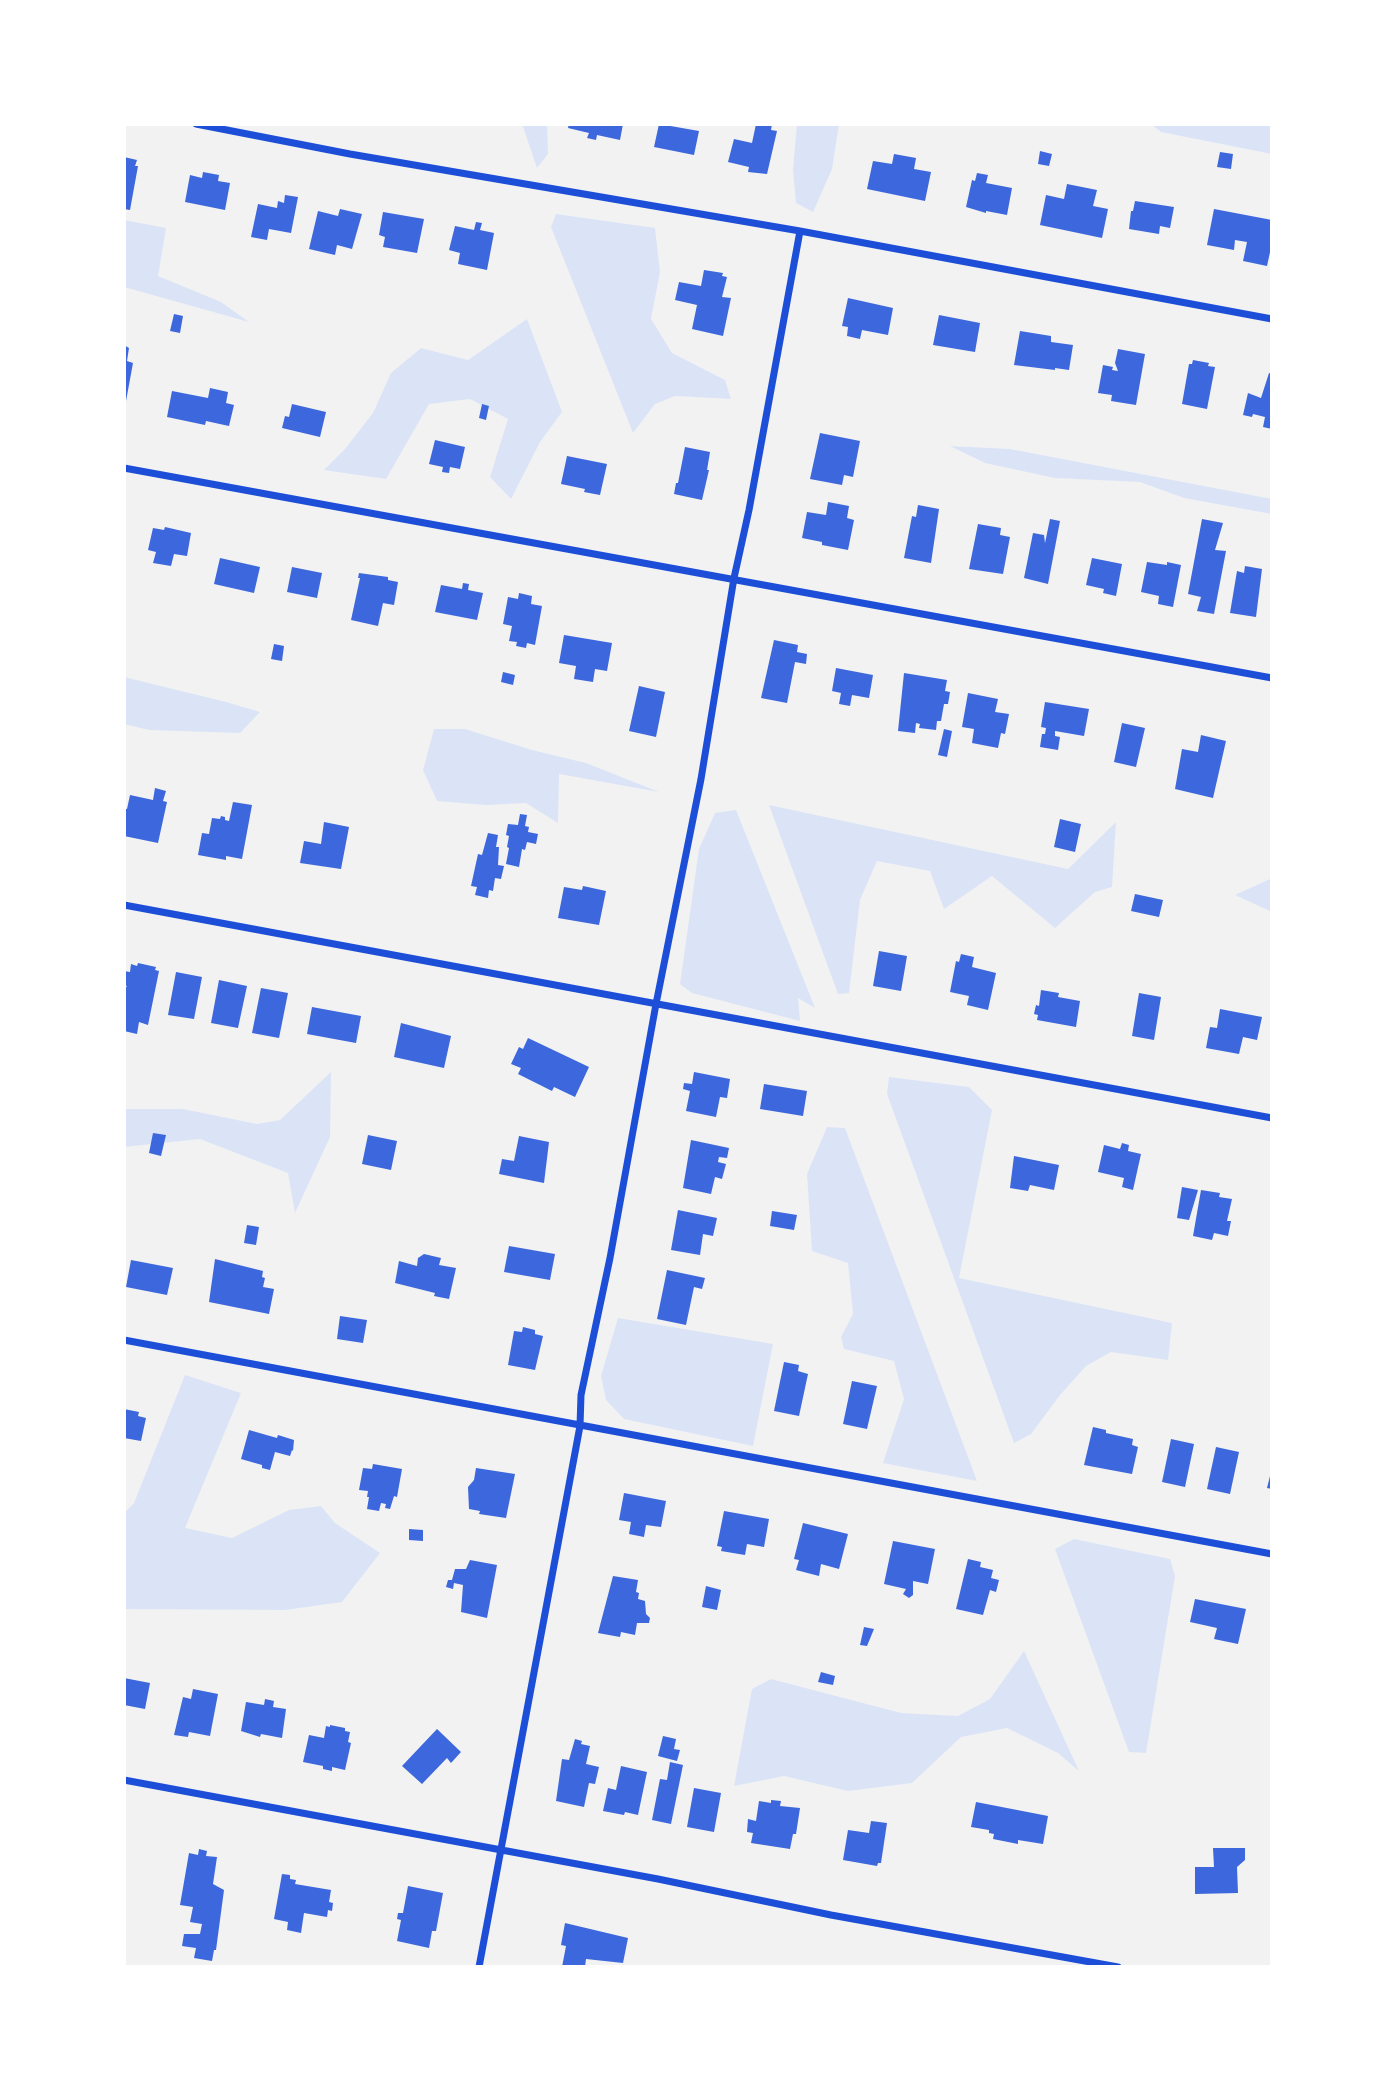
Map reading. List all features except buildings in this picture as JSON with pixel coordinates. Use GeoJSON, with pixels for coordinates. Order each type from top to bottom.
{"type":"FeatureCollection","features":[{"type":"Feature","properties":{"kind":"street"},"geometry":{"type":"LineString","coordinates":[[196,124],[350,154],[800,231],[1272,320]]}},
{"type":"Feature","properties":{"kind":"street"},"geometry":{"type":"LineString","coordinates":[[479,1967],[580,1426],[581,1395],[610,1258],[656,1004],[701,779],[734,578],[800,231]]}},
{"type":"Feature","properties":{"kind":"street"},"geometry":{"type":"LineString","coordinates":[[124,468],[1272,678]]}},
{"type":"Feature","properties":{"kind":"street"},"geometry":{"type":"LineString","coordinates":[[124,905],[1272,1118]]}},
{"type":"Feature","properties":{"kind":"street"},"geometry":{"type":"LineString","coordinates":[[124,1340],[1272,1554]]}},
{"type":"Feature","properties":{"kind":"street"},"geometry":{"type":"LineString","coordinates":[[124,1780],[1118,1967]]}},
{"type":"Feature","properties":{"kind":"shaded area"},"geometry":{"type":"Polygon","coordinates":[[[522,124],[547,124],[548,154],[537,168],[522,124]]]}},
{"type":"Feature","properties":{"kind":"shaded area"},"geometry":{"type":"Polygon","coordinates":[[[797,124],[839,124],[832,169],[813,212],[796,203],[793,170],[797,124]]]}},
{"type":"Feature","properties":{"kind":"shaded area"},"geometry":{"type":"Polygon","coordinates":[[[1151,124],[1272,124],[1272,154],[1161,132],[1151,124]]]}},
{"type":"Feature","properties":{"kind":"shaded area"},"geometry":{"type":"Polygon","coordinates":[[[556,214],[655,228],[660,272],[651,319],[672,353],[725,380],[731,399],[675,396],[655,404],[633,433],[551,227],[556,214]]]}},
{"type":"Feature","properties":{"kind":"shaded area"},"geometry":{"type":"Polygon","coordinates":[[[124,220],[166,228],[158,276],[221,302],[249,322],[124,287],[124,220]]]}},
{"type":"Feature","properties":{"kind":"shaded area"},"geometry":{"type":"Polygon","coordinates":[[[527,319],[562,412],[540,442],[511,499],[490,477],[508,419],[470,399],[429,404],[386,479],[324,470],[345,449],[373,413],[391,373],[421,348],[468,360],[527,319]]]}},
{"type":"Feature","properties":{"kind":"shaded area"},"geometry":{"type":"Polygon","coordinates":[[[950,446],[1010,449],[1272,499],[1272,514],[1184,498],[1140,482],[1055,478],[985,463],[950,446]]]}},
{"type":"Feature","properties":{"kind":"shaded area"},"geometry":{"type":"Polygon","coordinates":[[[124,677],[260,712],[240,733],[149,730],[124,724],[124,677]]]}},
{"type":"Feature","properties":{"kind":"shaded area"},"geometry":{"type":"Polygon","coordinates":[[[434,729],[465,729],[586,763],[659,792],[559,774],[558,823],[526,803],[486,805],[437,801],[423,770],[434,729]]]}},
{"type":"Feature","properties":{"kind":"shaded area"},"geometry":{"type":"Polygon","coordinates":[[[769,805],[1068,869],[1116,822],[1112,887],[1095,892],[1055,928],[992,876],[944,909],[930,871],[877,861],[860,900],[849,993],[838,994],[769,805]]]}},
{"type":"Feature","properties":{"kind":"shaded area"},"geometry":{"type":"Polygon","coordinates":[[[736,810],[815,1008],[798,998],[800,1021],[692,993],[680,984],[699,849],[715,813],[736,810]]]}},
{"type":"Feature","properties":{"kind":"shaded area"},"geometry":{"type":"Polygon","coordinates":[[[1270,879],[1272,912],[1235,895],[1270,879]]]}},
{"type":"Feature","properties":{"kind":"shaded area"},"geometry":{"type":"Polygon","coordinates":[[[331,1072],[330,1137],[295,1213],[288,1173],[200,1139],[124,1147],[124,1109],[183,1109],[257,1124],[280,1120],[331,1072]]]}},
{"type":"Feature","properties":{"kind":"shaded area"},"geometry":{"type":"Polygon","coordinates":[[[889,1077],[969,1087],[992,1110],[959,1278],[1172,1323],[1168,1360],[1111,1352],[1086,1366],[1031,1434],[1014,1443],[887,1094],[889,1077]]]}},
{"type":"Feature","properties":{"kind":"shaded area"},"geometry":{"type":"Polygon","coordinates":[[[827,1127],[845,1128],[977,1481],[883,1463],[904,1399],[894,1361],[844,1349],[841,1337],[853,1314],[848,1263],[812,1251],[807,1174],[827,1127]]]}},
{"type":"Feature","properties":{"kind":"shaded area"},"geometry":{"type":"Polygon","coordinates":[[[618,1318],[773,1344],[753,1446],[624,1419],[606,1400],[601,1376],[618,1318]]]}},
{"type":"Feature","properties":{"kind":"shaded area"},"geometry":{"type":"Polygon","coordinates":[[[185,1375],[241,1393],[185,1528],[232,1538],[289,1510],[321,1506],[335,1523],[380,1553],[342,1602],[285,1610],[124,1609],[124,1513],[134,1503],[185,1375]]]}},
{"type":"Feature","properties":{"kind":"shaded area"},"geometry":{"type":"Polygon","coordinates":[[[1074,1539],[1170,1559],[1175,1576],[1146,1753],[1129,1752],[1055,1549],[1074,1539]]]}},
{"type":"Feature","properties":{"kind":"shaded area"},"geometry":{"type":"Polygon","coordinates":[[[1024,1651],[1079,1771],[1058,1753],[1007,1728],[961,1737],[912,1783],[848,1791],[784,1776],[734,1786],[752,1689],[771,1679],[901,1713],[958,1716],[990,1699],[1024,1651]]]}}]}
